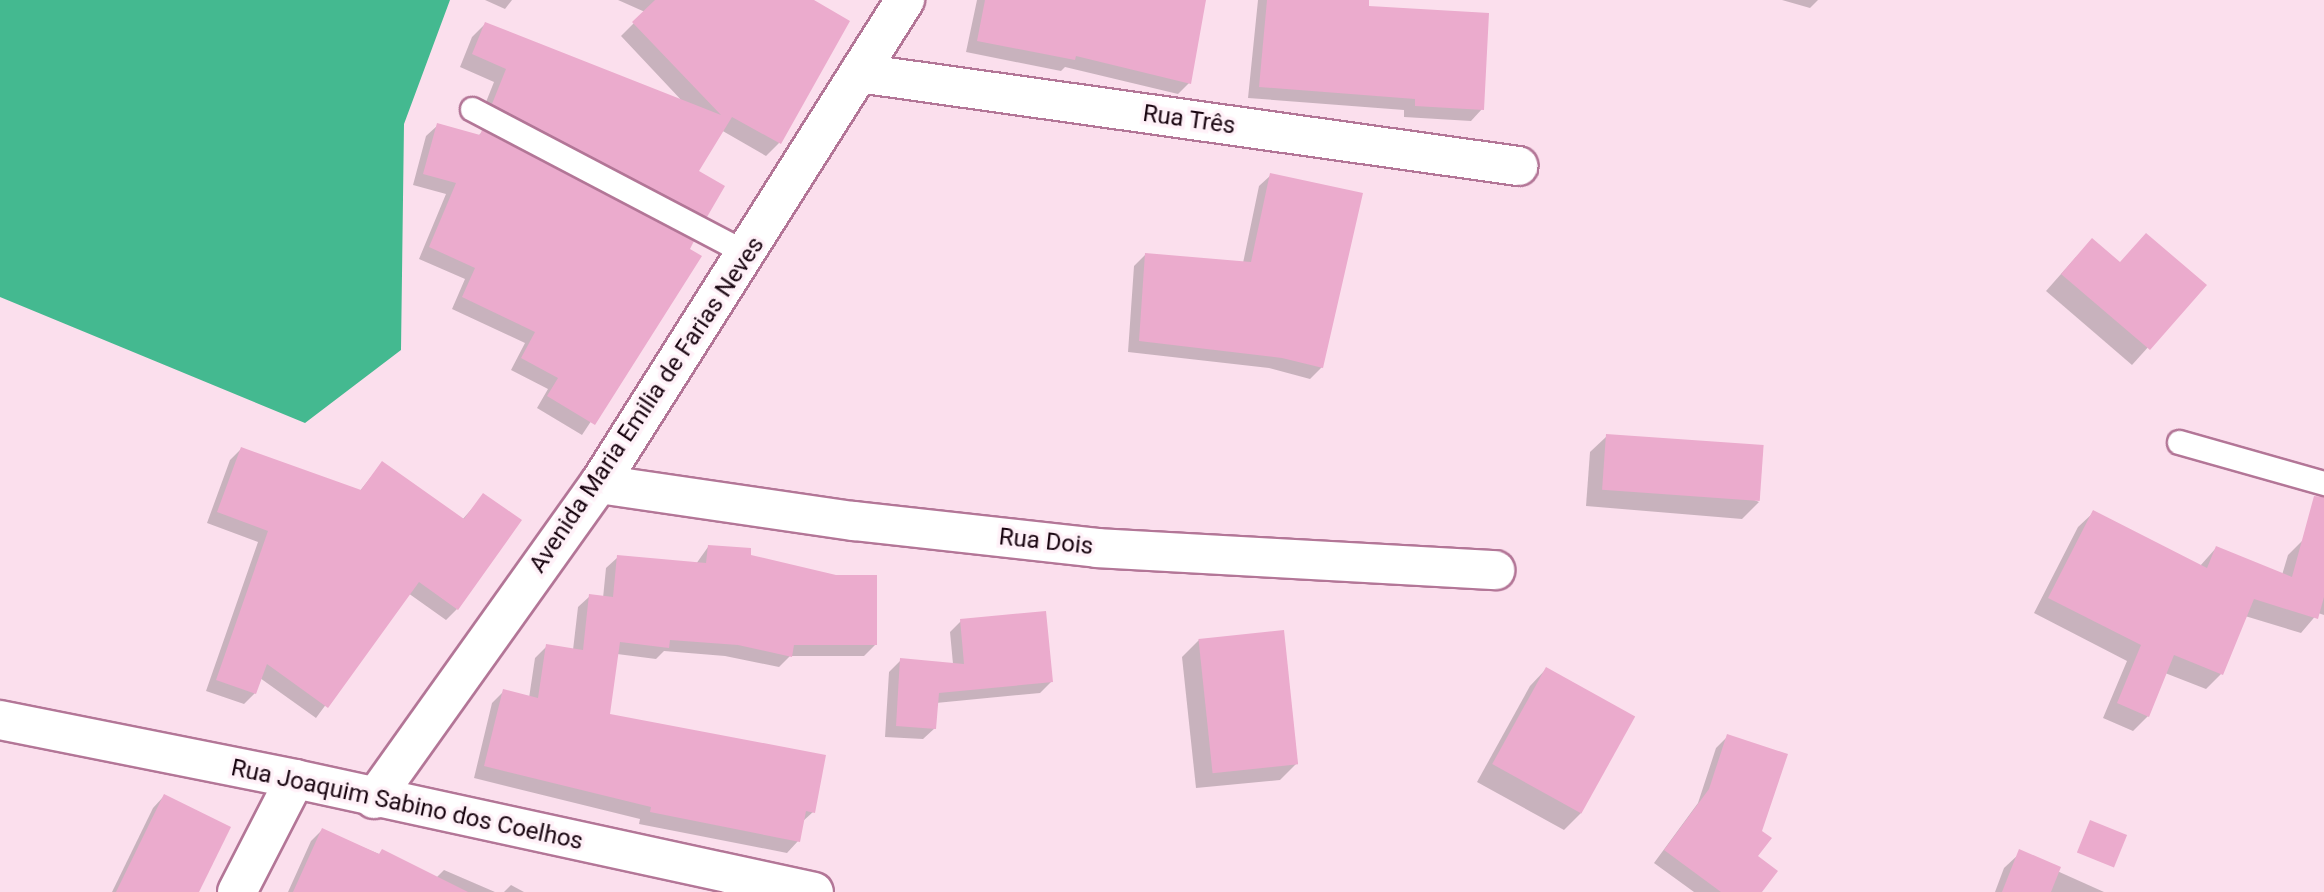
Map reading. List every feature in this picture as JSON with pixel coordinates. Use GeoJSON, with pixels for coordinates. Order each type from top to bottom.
{"type":"FeatureCollection","features":[{"type":"Feature","properties":{"kind":"street","name":"Avenida Maria Emilia de Farias Neves"},"geometry":{"type":"LineString","coordinates":[[374,799],[599,484],[748,254],[905,0]]}},
{"type":"Feature","properties":{"kind":"street","name":"Rua Três"},"geometry":{"type":"LineString","coordinates":[[859,73],[1518,166]]}},
{"type":"Feature","properties":{"kind":"street","name":"Rua Dois"},"geometry":{"type":"LineString","coordinates":[[599,484],[854,521],[1097,548],[1495,570]]}},
{"type":"Feature","properties":{"kind":"street","name":"Rua Joaquim Sabino dos Coelhos"},"geometry":{"type":"LineString","coordinates":[[0,720],[295,779],[741,885],[814,892]]}},
{"type":"Feature","properties":{"kind":"street"},"geometry":{"type":"LineString","coordinates":[[237,892],[295,779]]}},
{"type":"Feature","properties":{"kind":"lane"},"geometry":{"type":"LineString","coordinates":[[472,109],[748,254]]}},
{"type":"Feature","properties":{"kind":"lane"},"geometry":{"type":"LineString","coordinates":[[2179,442],[2324,483]]}},
{"type":"Feature","properties":{"kind":"shaded area"},"geometry":{"type":"Polygon","coordinates":[[[0,0],[450,0],[404,124],[401,350],[305,423],[0,297],[0,0]]]}},
{"type":"Feature","properties":{"kind":"building"},"geometry":{"type":"Polygon","coordinates":[[[655,0],[814,0],[850,21],[781,144],[732,117],[699,171],[725,186],[707,217],[492,104],[506,69],[472,54],[485,22],[721,115],[632,22],[655,0]]]}},
{"type":"Feature","properties":{"kind":"building"},"geometry":{"type":"Polygon","coordinates":[[[985,0],[1206,0],[1191,84],[1076,56],[1075,60],[977,41],[985,0]]]}},
{"type":"Feature","properties":{"kind":"building"},"geometry":{"type":"Polygon","coordinates":[[[1267,0],[1369,0],[1369,6],[1489,13],[1484,110],[1415,106],[1415,99],[1259,87],[1267,0]]]}},
{"type":"Feature","properties":{"kind":"building"},"geometry":{"type":"Polygon","coordinates":[[[437,123],[480,135],[482,130],[694,241],[690,249],[702,256],[595,425],[547,396],[558,378],[521,358],[535,332],[462,297],[475,268],[429,247],[456,183],[423,174],[437,123]]]}},
{"type":"Feature","properties":{"kind":"building"},"geometry":{"type":"Polygon","coordinates":[[[1270,173],[1363,193],[1323,368],[1282,358],[1139,341],[1145,253],[1251,262],[1270,173]]]}},
{"type":"Feature","properties":{"kind":"building"},"geometry":{"type":"Polygon","coordinates":[[[2146,233],[2207,285],[2150,350],[2061,274],[2092,238],[2120,262],[2146,233]]]}},
{"type":"Feature","properties":{"kind":"building"},"geometry":{"type":"Polygon","coordinates":[[[1606,434],[1764,445],[1760,501],[1602,490],[1606,434]]]}},
{"type":"Feature","properties":{"kind":"building"},"geometry":{"type":"Polygon","coordinates":[[[241,447],[361,490],[382,461],[464,519],[483,493],[522,520],[458,610],[419,582],[328,708],[267,664],[256,694],[216,680],[268,531],[217,512],[241,447]]]}},
{"type":"Feature","properties":{"kind":"building"},"geometry":{"type":"Polygon","coordinates":[[[2314,496],[2324,497],[2324,597],[2318,619],[2254,599],[2223,675],[2174,655],[2149,717],[2117,703],[2141,645],[2048,598],[2093,510],[2207,568],[2216,546],[2292,577],[2314,496]]]}},
{"type":"Feature","properties":{"kind":"building"},"geometry":{"type":"Polygon","coordinates":[[[708,545],[751,548],[751,555],[836,575],[877,575],[877,645],[794,645],[792,657],[738,645],[670,640],[669,648],[620,642],[610,714],[826,755],[815,813],[806,811],[800,842],[650,812],[651,807],[484,766],[503,689],[538,698],[546,644],[583,650],[589,594],[613,597],[617,555],[706,563],[708,545]]]}},
{"type":"Feature","properties":{"kind":"building"},"geometry":{"type":"Polygon","coordinates":[[[1046,611],[1053,682],[939,693],[936,729],[896,726],[900,658],[964,664],[960,619],[1046,611]]]}},
{"type":"Feature","properties":{"kind":"building"},"geometry":{"type":"Polygon","coordinates":[[[1284,630],[1298,764],[1213,773],[1198,639],[1284,630]]]}},
{"type":"Feature","properties":{"kind":"building"},"geometry":{"type":"Polygon","coordinates":[[[1546,667],[1635,716],[1581,814],[1492,764],[1546,667]]]}},
{"type":"Feature","properties":{"kind":"building"},"geometry":{"type":"Polygon","coordinates":[[[1727,734],[1788,754],[1762,831],[1772,838],[1758,856],[1778,871],[1762,892],[1721,892],[1664,850],[1709,789],[1727,734]]]}},
{"type":"Feature","properties":{"kind":"building"},"geometry":{"type":"Polygon","coordinates":[[[164,794],[231,827],[199,892],[116,892],[164,794]]]}},
{"type":"Feature","properties":{"kind":"building"},"geometry":{"type":"Polygon","coordinates":[[[2090,820],[2127,835],[2114,867],[2077,852],[2090,820]]]}},
{"type":"Feature","properties":{"kind":"building"},"geometry":{"type":"Polygon","coordinates":[[[322,828],[379,854],[382,849],[468,892],[293,892],[322,828]]]}},
{"type":"Feature","properties":{"kind":"building"},"geometry":{"type":"Polygon","coordinates":[[[2019,849],[2061,867],[2051,892],[2002,892],[2019,849]]]}}]}
